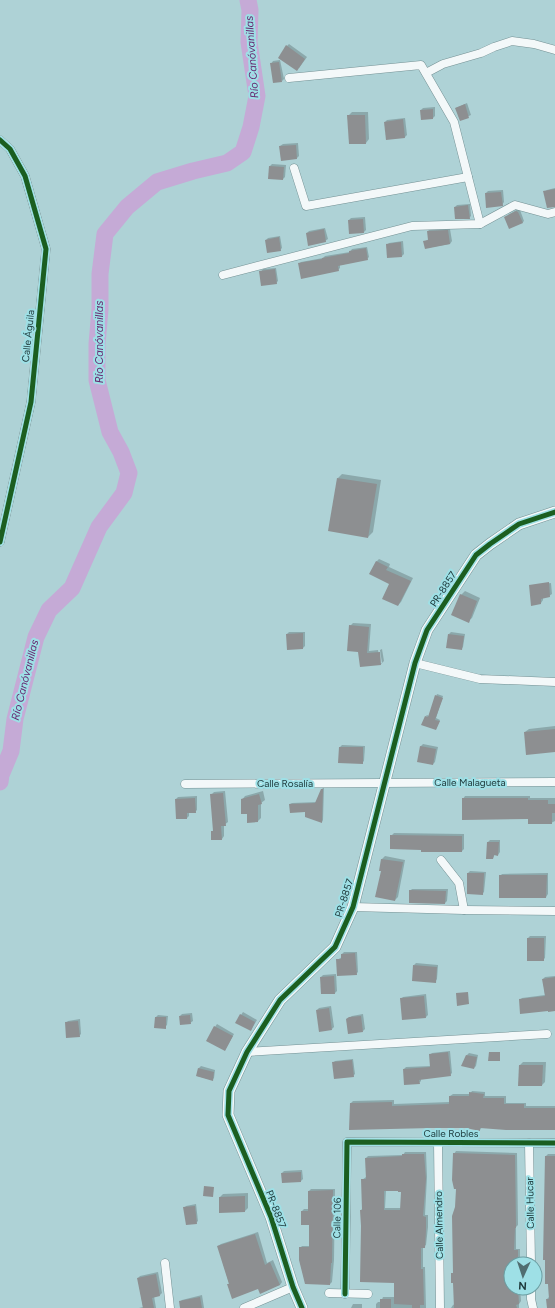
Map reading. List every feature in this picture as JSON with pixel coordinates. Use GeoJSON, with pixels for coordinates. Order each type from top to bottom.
{"type":"FeatureCollection","features":[{"type":"Feature","properties":{"kind":"street"},"geometry":{"type":"LineString","coordinates":[[426,73],[443,64],[481,53],[512,41],[534,44],[555,50]]}},
{"type":"Feature","properties":{"kind":"street"},"geometry":{"type":"LineString","coordinates":[[289,78],[421,65],[454,122],[480,224]]}},
{"type":"Feature","properties":{"kind":"street","name":"Calle Águila"},"geometry":{"type":"LineString","coordinates":[[0,140],[10,149],[25,176],[46,249],[31,402],[0,542]]}},
{"type":"Feature","properties":{"kind":"street"},"geometry":{"type":"LineString","coordinates":[[294,168],[306,206],[468,177]]}},
{"type":"Feature","properties":{"kind":"street"},"geometry":{"type":"LineString","coordinates":[[223,275],[412,226],[480,224],[515,205],[548,214],[555,212]]}},
{"type":"Feature","properties":{"kind":"street","name":"PR-8857"},"geometry":{"type":"LineString","coordinates":[[302,1308],[293,1286],[271,1217],[228,1115],[229,1091],[247,1052],[280,1000],[335,947],[353,907],[415,663],[427,630],[476,555],[519,524],[555,512]]}},
{"type":"Feature","properties":{"kind":"street"},"geometry":{"type":"LineString","coordinates":[[415,663],[480,679],[555,682]]}},
{"type":"Feature","properties":{"kind":"street","name":"Calle Malagueta"},"geometry":{"type":"LineString","coordinates":[[384,782],[555,782]]}},
{"type":"Feature","properties":{"kind":"street","name":"Calle Rosalía"},"geometry":{"type":"LineString","coordinates":[[185,784],[384,782]]}},
{"type":"Feature","properties":{"kind":"street"},"geometry":{"type":"LineString","coordinates":[[441,860],[458,883],[464,910]]}},
{"type":"Feature","properties":{"kind":"street"},"geometry":{"type":"LineString","coordinates":[[353,907],[555,911]]}},
{"type":"Feature","properties":{"kind":"street"},"geometry":{"type":"LineString","coordinates":[[247,1052],[547,1034]]}},
{"type":"Feature","properties":{"kind":"street","name":"Calle Robles"},"geometry":{"type":"LineString","coordinates":[[347,1142],[555,1143]]}},
{"type":"Feature","properties":{"kind":"street","name":"Calle 106"},"geometry":{"type":"LineString","coordinates":[[345,1294],[347,1142]]}},
{"type":"Feature","properties":{"kind":"street","name":"Calle Almendro"},"geometry":{"type":"LineString","coordinates":[[438,1142],[440,1308]]}},
{"type":"Feature","properties":{"kind":"street","name":"Calle Hucar"},"geometry":{"type":"LineString","coordinates":[[529,1143],[531,1256]]}},
{"type":"Feature","properties":{"kind":"street"},"geometry":{"type":"LineString","coordinates":[[165,1263],[170,1308]]}},
{"type":"Feature","properties":{"kind":"street"},"geometry":{"type":"LineString","coordinates":[[244,1308],[293,1286]]}},
{"type":"Feature","properties":{"kind":"street"},"geometry":{"type":"LineString","coordinates":[[330,1293],[368,1294]]}},
{"type":"Feature","properties":{"kind":"street"},"geometry":{"type":"LineString","coordinates":[[531,1296],[533,1308]]}},
{"type":"Feature","properties":{"kind":"building"},"geometry":{"type":"Polygon","coordinates":[[[286,45],[305,59],[297,71],[278,58],[286,45]]]}},
{"type":"Feature","properties":{"kind":"building"},"geometry":{"type":"Polygon","coordinates":[[[279,62],[282,82],[273,83],[270,63],[279,62]]]}},
{"type":"Feature","properties":{"kind":"building"},"geometry":{"type":"Polygon","coordinates":[[[465,104],[469,118],[460,121],[455,108],[465,104]]]}},
{"type":"Feature","properties":{"kind":"building"},"geometry":{"type":"Polygon","coordinates":[[[433,109],[433,119],[421,120],[420,110],[433,109]]]}},
{"type":"Feature","properties":{"kind":"building"},"geometry":{"type":"Polygon","coordinates":[[[347,115],[365,115],[366,144],[349,144],[347,115]]]}},
{"type":"Feature","properties":{"kind":"building"},"geometry":{"type":"Polygon","coordinates":[[[403,119],[405,138],[386,140],[384,122],[403,119]]]}},
{"type":"Feature","properties":{"kind":"building"},"geometry":{"type":"Polygon","coordinates":[[[296,145],[297,159],[281,161],[279,146],[296,145]]]}},
{"type":"Feature","properties":{"kind":"building"},"geometry":{"type":"Polygon","coordinates":[[[269,166],[284,167],[283,180],[268,179],[269,166]]]}},
{"type":"Feature","properties":{"kind":"building"},"geometry":{"type":"Polygon","coordinates":[[[555,189],[555,207],[547,208],[543,191],[555,189]]]}},
{"type":"Feature","properties":{"kind":"building"},"geometry":{"type":"Polygon","coordinates":[[[501,192],[503,206],[486,208],[485,193],[501,192]]]}},
{"type":"Feature","properties":{"kind":"building"},"geometry":{"type":"Polygon","coordinates":[[[468,205],[470,219],[455,219],[454,207],[468,205]]]}},
{"type":"Feature","properties":{"kind":"building"},"geometry":{"type":"Polygon","coordinates":[[[516,211],[518,212],[523,223],[509,229],[504,217],[516,211]]]}},
{"type":"Feature","properties":{"kind":"building"},"geometry":{"type":"Polygon","coordinates":[[[363,219],[364,233],[349,234],[348,220],[363,219]]]}},
{"type":"Feature","properties":{"kind":"building"},"geometry":{"type":"Polygon","coordinates":[[[324,229],[326,242],[308,246],[306,233],[324,229]]]}},
{"type":"Feature","properties":{"kind":"building"},"geometry":{"type":"Polygon","coordinates":[[[448,230],[450,244],[425,249],[423,241],[428,240],[427,231],[448,230]]]}},
{"type":"Feature","properties":{"kind":"building"},"geometry":{"type":"Polygon","coordinates":[[[279,237],[281,251],[267,253],[265,240],[279,237]]]}},
{"type":"Feature","properties":{"kind":"building"},"geometry":{"type":"Polygon","coordinates":[[[401,242],[402,257],[387,258],[386,244],[401,242]]]}},
{"type":"Feature","properties":{"kind":"building"},"geometry":{"type":"Polygon","coordinates":[[[366,248],[368,260],[338,266],[339,271],[301,279],[298,263],[322,259],[349,253],[349,251],[366,248]]]}},
{"type":"Feature","properties":{"kind":"building"},"geometry":{"type":"Polygon","coordinates":[[[275,269],[277,284],[261,286],[259,271],[275,269]]]}},
{"type":"Feature","properties":{"kind":"building"},"geometry":{"type":"Polygon","coordinates":[[[337,478],[377,484],[368,538],[328,531],[337,478]]]}},
{"type":"Feature","properties":{"kind":"building"},"geometry":{"type":"Polygon","coordinates":[[[376,561],[388,567],[386,570],[411,581],[398,606],[382,599],[389,584],[369,574],[376,561]]]}},
{"type":"Feature","properties":{"kind":"building"},"geometry":{"type":"Polygon","coordinates":[[[549,582],[550,597],[541,599],[541,604],[531,606],[529,585],[549,582]]]}},
{"type":"Feature","properties":{"kind":"building"},"geometry":{"type":"Polygon","coordinates":[[[460,594],[477,601],[469,623],[451,615],[460,594]]]}},
{"type":"Feature","properties":{"kind":"building"},"geometry":{"type":"Polygon","coordinates":[[[349,625],[369,627],[367,653],[380,652],[381,665],[360,667],[358,652],[347,651],[349,625]]]}},
{"type":"Feature","properties":{"kind":"building"},"geometry":{"type":"Polygon","coordinates":[[[303,633],[303,649],[287,650],[286,634],[303,633]]]}},
{"type":"Feature","properties":{"kind":"building"},"geometry":{"type":"Polygon","coordinates":[[[448,634],[464,636],[462,650],[446,648],[448,634]]]}},
{"type":"Feature","properties":{"kind":"building"},"geometry":{"type":"Polygon","coordinates":[[[435,695],[443,698],[435,720],[440,721],[436,730],[421,725],[425,716],[428,717],[435,695]]]}},
{"type":"Feature","properties":{"kind":"building"},"geometry":{"type":"Polygon","coordinates":[[[555,729],[555,752],[526,755],[524,732],[555,729]]]}},
{"type":"Feature","properties":{"kind":"building"},"geometry":{"type":"Polygon","coordinates":[[[420,746],[436,749],[433,765],[417,762],[420,746]]]}},
{"type":"Feature","properties":{"kind":"building"},"geometry":{"type":"Polygon","coordinates":[[[339,747],[363,747],[363,764],[338,763],[339,747]]]}},
{"type":"Feature","properties":{"kind":"building"},"geometry":{"type":"Polygon","coordinates":[[[321,789],[323,789],[322,823],[305,817],[305,812],[290,813],[289,804],[315,803],[321,789]]]}},
{"type":"Feature","properties":{"kind":"building"},"geometry":{"type":"Polygon","coordinates":[[[223,793],[226,826],[221,826],[222,840],[211,840],[211,831],[213,831],[210,794],[223,793]]]}},
{"type":"Feature","properties":{"kind":"building"},"geometry":{"type":"Polygon","coordinates":[[[259,794],[262,804],[258,805],[258,822],[247,823],[247,814],[241,814],[241,799],[259,794]]]}},
{"type":"Feature","properties":{"kind":"building"},"geometry":{"type":"Polygon","coordinates":[[[195,798],[196,813],[187,813],[187,819],[176,819],[175,799],[195,798]]]}},
{"type":"Feature","properties":{"kind":"building"},"geometry":{"type":"Polygon","coordinates":[[[462,798],[528,798],[528,800],[548,800],[548,804],[555,804],[555,813],[552,813],[552,824],[528,824],[528,819],[462,820],[462,798]]]}},
{"type":"Feature","properties":{"kind":"building"},"geometry":{"type":"Polygon","coordinates":[[[390,835],[462,836],[462,852],[421,852],[421,850],[390,849],[390,835]]]}},
{"type":"Feature","properties":{"kind":"building"},"geometry":{"type":"Polygon","coordinates":[[[487,842],[499,842],[498,856],[494,855],[493,859],[486,859],[487,842]]]}},
{"type":"Feature","properties":{"kind":"building"},"geometry":{"type":"Polygon","coordinates":[[[381,859],[403,862],[395,901],[375,897],[381,871],[379,871],[381,859]]]}},
{"type":"Feature","properties":{"kind":"building"},"geometry":{"type":"Polygon","coordinates":[[[467,873],[484,873],[483,895],[467,894],[467,873]]]}},
{"type":"Feature","properties":{"kind":"building"},"geometry":{"type":"Polygon","coordinates":[[[499,875],[547,875],[546,898],[499,898],[499,875]]]}},
{"type":"Feature","properties":{"kind":"building"},"geometry":{"type":"Polygon","coordinates":[[[409,890],[446,891],[445,904],[409,903],[409,890]]]}},
{"type":"Feature","properties":{"kind":"building"},"geometry":{"type":"Polygon","coordinates":[[[527,938],[544,938],[544,961],[527,961],[527,938]]]}},
{"type":"Feature","properties":{"kind":"building"},"geometry":{"type":"Polygon","coordinates":[[[355,953],[357,975],[337,976],[336,959],[341,959],[341,954],[355,953]]]}},
{"type":"Feature","properties":{"kind":"building"},"geometry":{"type":"Polygon","coordinates":[[[413,965],[437,967],[436,983],[412,981],[413,965]]]}},
{"type":"Feature","properties":{"kind":"building"},"geometry":{"type":"Polygon","coordinates":[[[334,976],[335,994],[321,994],[320,977],[334,976]]]}},
{"type":"Feature","properties":{"kind":"building"},"geometry":{"type":"Polygon","coordinates":[[[555,977],[555,1011],[520,1014],[519,999],[545,996],[542,979],[555,977]]]}},
{"type":"Feature","properties":{"kind":"building"},"geometry":{"type":"Polygon","coordinates":[[[468,992],[469,1004],[457,1006],[456,993],[468,992]]]}},
{"type":"Feature","properties":{"kind":"building"},"geometry":{"type":"Polygon","coordinates":[[[424,996],[426,1018],[402,1020],[400,998],[424,996]]]}},
{"type":"Feature","properties":{"kind":"building"},"geometry":{"type":"Polygon","coordinates":[[[329,1008],[332,1030],[319,1032],[316,1010],[329,1008]]]}},
{"type":"Feature","properties":{"kind":"building"},"geometry":{"type":"Polygon","coordinates":[[[240,1014],[255,1022],[251,1031],[235,1023],[240,1014]]]}},
{"type":"Feature","properties":{"kind":"building"},"geometry":{"type":"Polygon","coordinates":[[[190,1015],[191,1024],[180,1025],[179,1016],[190,1015]]]}},
{"type":"Feature","properties":{"kind":"building"},"geometry":{"type":"Polygon","coordinates":[[[361,1016],[363,1032],[348,1034],[346,1019],[349,1017],[361,1016]]]}},
{"type":"Feature","properties":{"kind":"building"},"geometry":{"type":"Polygon","coordinates":[[[155,1017],[166,1017],[166,1029],[154,1028],[155,1017]]]}},
{"type":"Feature","properties":{"kind":"building"},"geometry":{"type":"Polygon","coordinates":[[[78,1021],[80,1037],[66,1038],[65,1022],[78,1021]]]}},
{"type":"Feature","properties":{"kind":"building"},"geometry":{"type":"Polygon","coordinates":[[[214,1026],[233,1036],[225,1051],[206,1041],[214,1026]]]}},
{"type":"Feature","properties":{"kind":"building"},"geometry":{"type":"Polygon","coordinates":[[[448,1052],[451,1076],[419,1080],[420,1084],[404,1085],[403,1069],[430,1067],[429,1054],[448,1052]]]}},
{"type":"Feature","properties":{"kind":"building"},"geometry":{"type":"Polygon","coordinates":[[[489,1052],[500,1052],[500,1061],[488,1061],[489,1052]]]}},
{"type":"Feature","properties":{"kind":"building"},"geometry":{"type":"Polygon","coordinates":[[[466,1055],[477,1057],[474,1069],[461,1066],[466,1055]]]}},
{"type":"Feature","properties":{"kind":"building"},"geometry":{"type":"Polygon","coordinates":[[[352,1060],[354,1077],[334,1079],[332,1062],[352,1060]]]}},
{"type":"Feature","properties":{"kind":"building"},"geometry":{"type":"Polygon","coordinates":[[[519,1065],[543,1065],[542,1086],[518,1086],[519,1065]]]}},
{"type":"Feature","properties":{"kind":"building"},"geometry":{"type":"Polygon","coordinates":[[[198,1068],[214,1072],[213,1081],[196,1076],[198,1068]]]}},
{"type":"Feature","properties":{"kind":"building"},"geometry":{"type":"Polygon","coordinates":[[[469,1092],[484,1094],[483,1098],[504,1098],[504,1104],[524,1104],[524,1108],[555,1108],[555,1130],[506,1130],[480,1128],[480,1131],[466,1128],[431,1128],[349,1130],[350,1103],[392,1102],[392,1106],[449,1104],[449,1096],[469,1096],[469,1092]]]}},
{"type":"Feature","properties":{"kind":"building"},"geometry":{"type":"Polygon","coordinates":[[[453,1153],[515,1155],[516,1228],[514,1250],[518,1250],[518,1256],[503,1256],[503,1296],[518,1296],[519,1304],[516,1305],[517,1308],[454,1308],[451,1273],[453,1273],[452,1216],[455,1207],[456,1189],[454,1189],[452,1180],[453,1153]]]}},
{"type":"Feature","properties":{"kind":"building"},"geometry":{"type":"Polygon","coordinates":[[[402,1154],[424,1154],[426,1179],[423,1216],[426,1217],[426,1230],[425,1248],[421,1248],[424,1305],[420,1305],[420,1308],[412,1308],[412,1305],[394,1304],[394,1283],[360,1282],[360,1210],[362,1210],[361,1179],[366,1179],[365,1158],[402,1156],[402,1154]],[[384,1191],[384,1210],[400,1210],[401,1192],[384,1191]]]}},
{"type":"Feature","properties":{"kind":"building"},"geometry":{"type":"Polygon","coordinates":[[[545,1156],[555,1156],[555,1308],[547,1308],[546,1299],[549,1299],[548,1284],[545,1284],[545,1260],[543,1260],[545,1156]]]}},
{"type":"Feature","properties":{"kind":"building"},"geometry":{"type":"Polygon","coordinates":[[[301,1172],[301,1182],[282,1183],[281,1173],[301,1172]]]}},
{"type":"Feature","properties":{"kind":"building"},"geometry":{"type":"Polygon","coordinates":[[[204,1186],[214,1187],[213,1197],[203,1196],[204,1186]]]}},
{"type":"Feature","properties":{"kind":"building"},"geometry":{"type":"Polygon","coordinates":[[[333,1190],[332,1263],[330,1285],[305,1284],[299,1260],[299,1247],[309,1247],[309,1225],[301,1225],[301,1211],[308,1211],[308,1191],[333,1190]]]}},
{"type":"Feature","properties":{"kind":"building"},"geometry":{"type":"Polygon","coordinates":[[[245,1196],[245,1212],[219,1213],[219,1197],[245,1196]]]}},
{"type":"Feature","properties":{"kind":"building"},"geometry":{"type":"Polygon","coordinates":[[[195,1206],[197,1224],[186,1225],[183,1207],[195,1206]]]}},
{"type":"Feature","properties":{"kind":"building"},"geometry":{"type":"Polygon","coordinates":[[[255,1234],[265,1265],[270,1262],[280,1285],[260,1294],[258,1289],[232,1299],[217,1246],[255,1234]]]}},
{"type":"Feature","properties":{"kind":"building"},"geometry":{"type":"Polygon","coordinates":[[[156,1274],[160,1296],[152,1298],[154,1308],[143,1308],[137,1278],[156,1274]]]}},
{"type":"Feature","properties":{"kind":"building"},"geometry":{"type":"Polygon","coordinates":[[[200,1297],[202,1308],[180,1308],[179,1301],[200,1297]]]}},
{"type":"Feature","properties":{"kind":"building"},"geometry":{"type":"Polygon","coordinates":[[[380,1299],[391,1299],[391,1308],[380,1308],[380,1299]]]}},
{"type":"Feature","properties":{"kind":"waterway","name":"Río Canóvanillas"},"geometry":{"type":"LineString","coordinates":[[0,782],[1,775],[11,751],[15,719],[36,637],[49,610],[72,588],[99,527],[124,493],[129,473],[121,452],[110,432],[97,380],[100,274],[105,234],[127,207],[157,182],[227,163],[243,152],[251,127],[257,96],[249,42],[250,10],[248,0]]}},
{"type":"Feature","properties":{"kind":"cycle path"},"geometry":{"type":"LineString","coordinates":[[0,140],[10,149],[25,176],[46,249],[31,402],[0,542]]}},
{"type":"Feature","properties":{"kind":"cycle path"},"geometry":{"type":"LineString","coordinates":[[302,1308],[293,1287],[271,1217],[228,1115],[229,1091],[247,1052],[280,1000],[335,947],[353,907],[415,663],[427,630],[476,555],[519,524],[555,512]]}},
{"type":"Feature","properties":{"kind":"cycle path"},"geometry":{"type":"LineString","coordinates":[[345,1294],[347,1142],[555,1143]]}}]}
